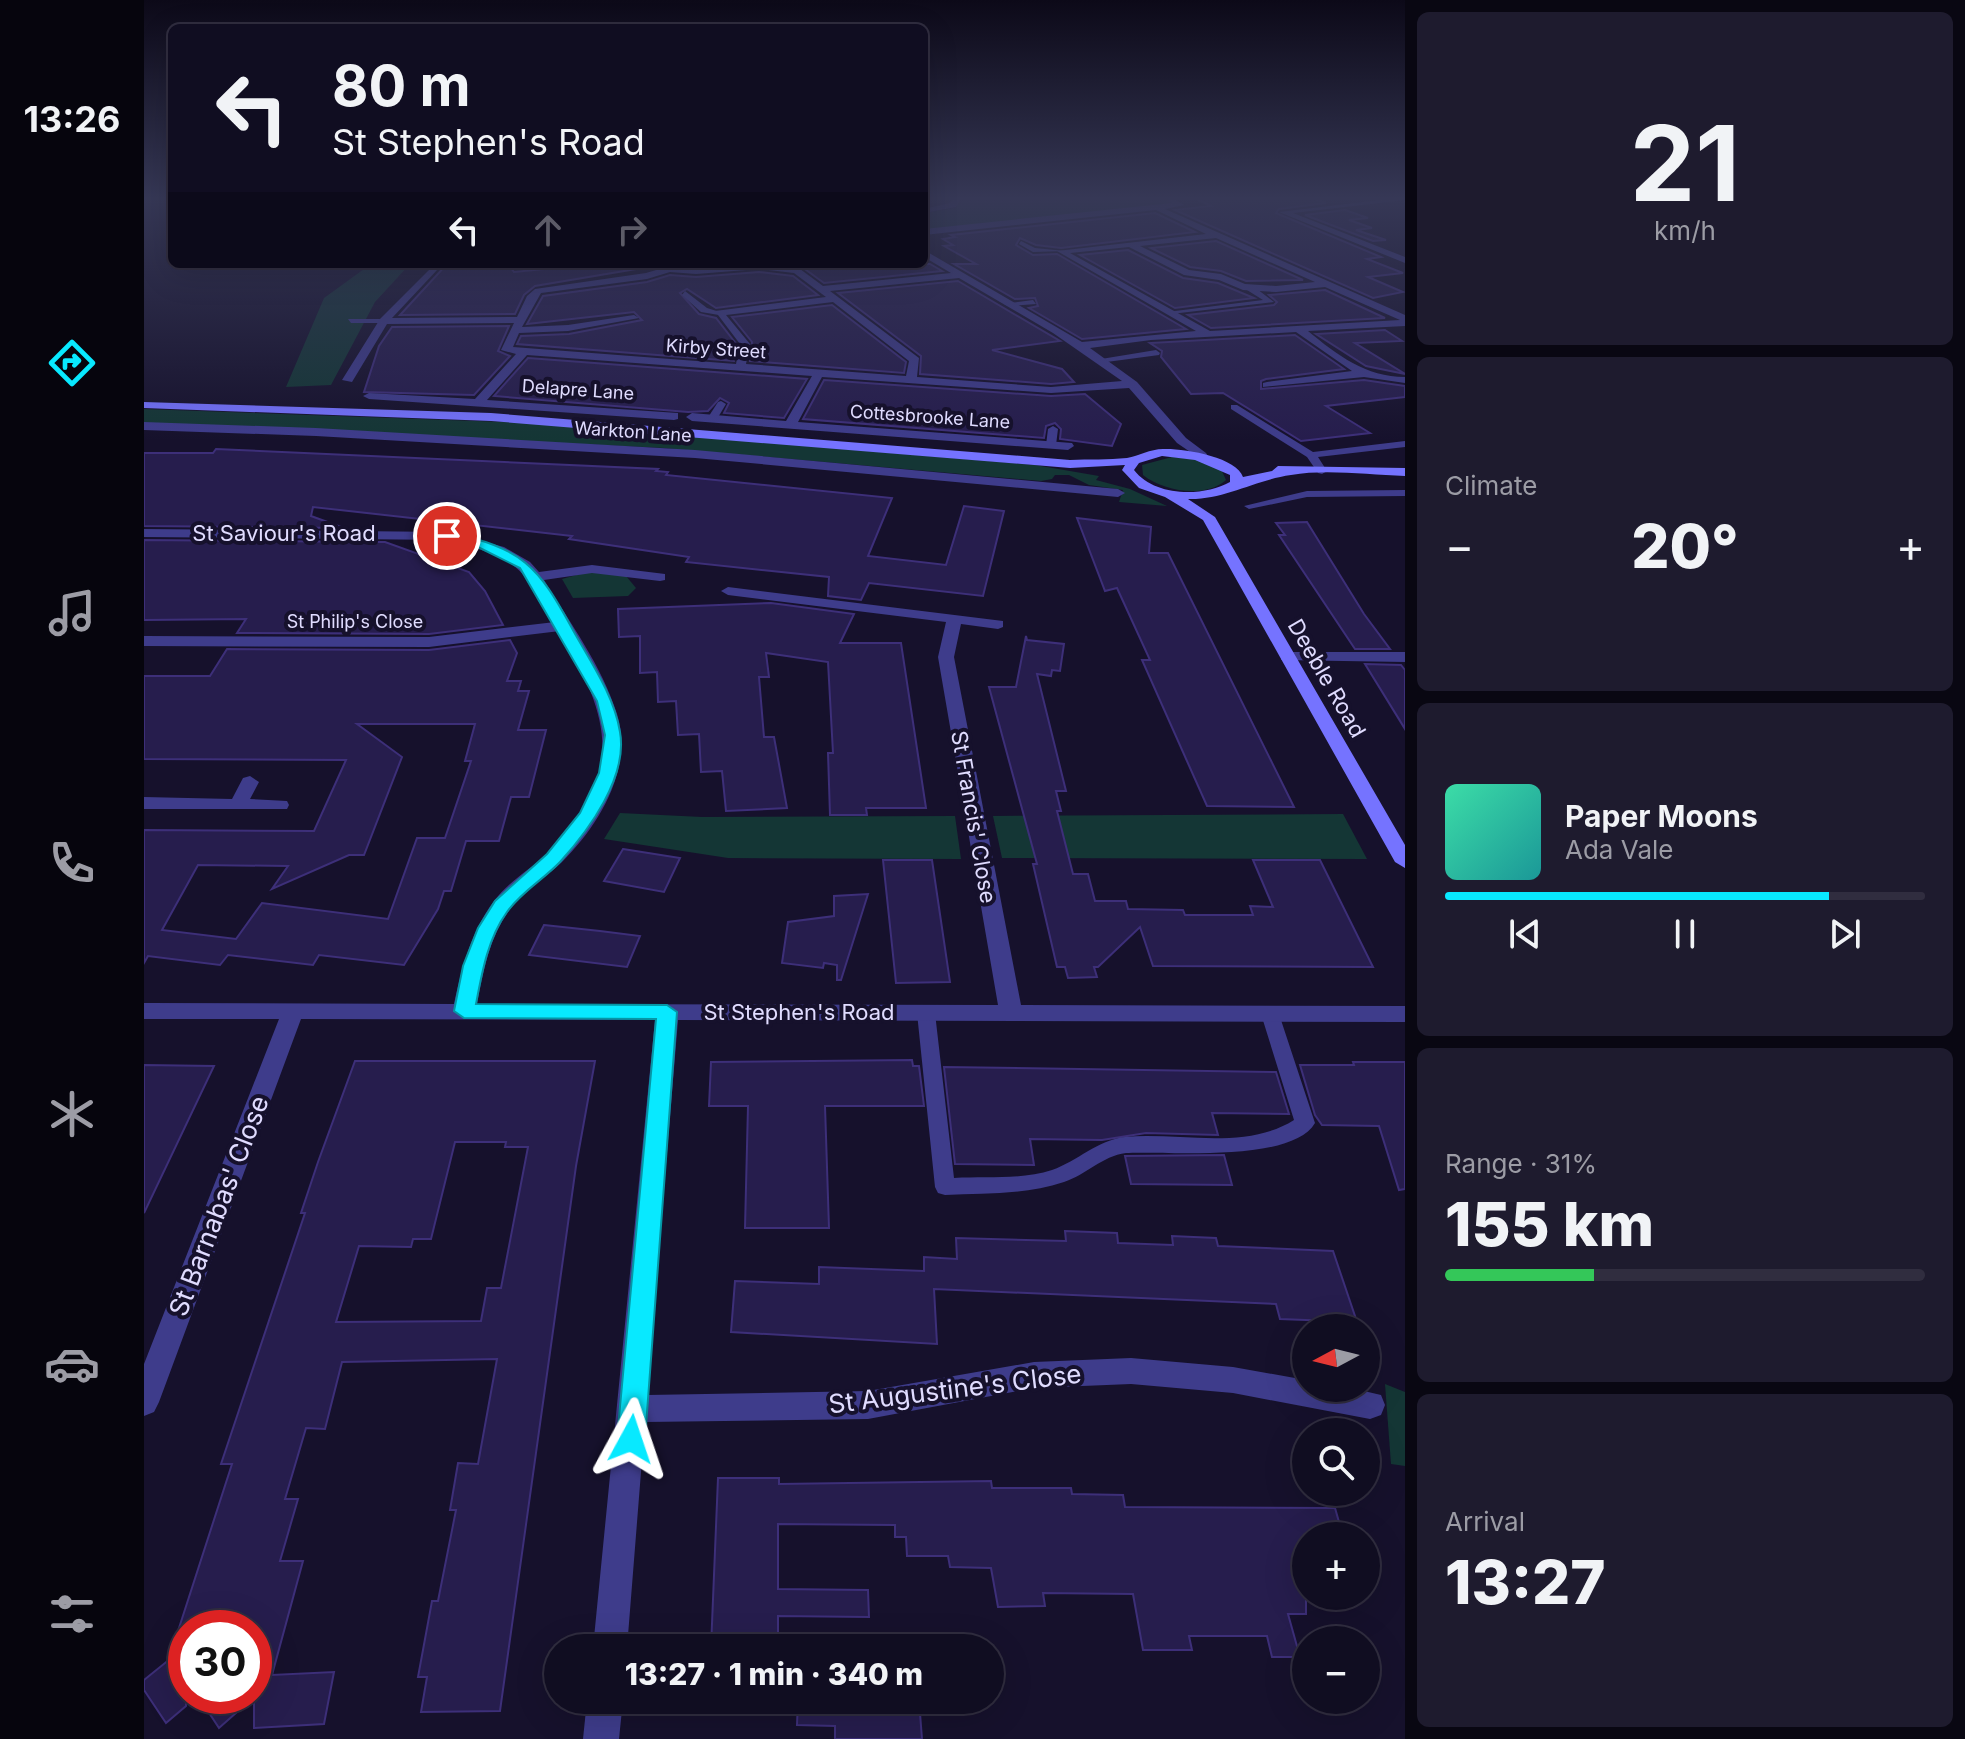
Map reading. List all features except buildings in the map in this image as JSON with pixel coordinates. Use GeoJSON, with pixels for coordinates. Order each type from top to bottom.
{"type":"FeatureCollection","features":[{"type":"Feature","properties":{"kind":"street"},"geometry":{"type":"LineString","coordinates":[[348,380],[384,321],[424,278]]}},
{"type":"Feature","properties":{"kind":"street"},"geometry":{"type":"LineString","coordinates":[[523,353],[506,350],[532,296],[542,289],[630,278]]}},
{"type":"Feature","properties":{"kind":"street"},"geometry":{"type":"LineString","coordinates":[[808,278],[915,360],[911,381]]}},
{"type":"Feature","properties":{"kind":"street"},"geometry":{"type":"LineString","coordinates":[[824,289],[929,278]]}},
{"type":"Feature","properties":{"kind":"street"},"geometry":{"type":"LineString","coordinates":[[964,278],[1133,384],[1165,418],[1174,436],[1202,456]]}},
{"type":"Feature","properties":{"kind":"street"},"geometry":{"type":"LineString","coordinates":[[1110,278],[1208,334]]}},
{"type":"Feature","properties":{"kind":"street"},"geometry":{"type":"LineString","coordinates":[[1224,278],[1250,288],[1327,284]]}},
{"type":"Feature","properties":{"kind":"street"},"geometry":{"type":"LineString","coordinates":[[1314,278],[1405,321]]}},
{"type":"Feature","properties":{"kind":"street"},"geometry":{"type":"LineString","coordinates":[[719,313],[837,299]]}},
{"type":"Feature","properties":{"kind":"street"},"geometry":{"type":"LineString","coordinates":[[719,313],[747,346],[748,354],[738,369]]}},
{"type":"Feature","properties":{"kind":"street"},"geometry":{"type":"LineString","coordinates":[[384,321],[568,328],[634,318]]}},
{"type":"Feature","properties":{"kind":"street"},"geometry":{"type":"LineString","coordinates":[[1076,346],[1405,321]]}},
{"type":"Feature","properties":{"kind":"street"},"geometry":{"type":"LineString","coordinates":[[1298,329],[1341,360],[1384,382],[1405,380]]}},
{"type":"Feature","properties":{"kind":"street","name":"Kirby Street"},"geometry":{"type":"LineString","coordinates":[[523,353],[1063,390],[1133,384]]}},
{"type":"Feature","properties":{"kind":"street","name":"Delapre Lane"},"geometry":{"type":"LineString","coordinates":[[479,402],[523,353]]}},
{"type":"Feature","properties":{"kind":"street"},"geometry":{"type":"LineString","coordinates":[[1267,385],[1367,373]]}},
{"type":"Feature","properties":{"kind":"street"},"geometry":{"type":"LineString","coordinates":[[790,425],[818,374]]}},
{"type":"Feature","properties":{"kind":"street","name":"Delapre Lane"},"geometry":{"type":"LineString","coordinates":[[369,396],[674,416]]}},
{"type":"Feature","properties":{"kind":"street","name":"Warkton Lane"},"geometry":{"type":"LineString","coordinates":[[144,405],[491,417],[1070,464],[1134,461],[1158,453]]}},
{"type":"Feature","properties":{"kind":"street","name":"Cottesbrooke Lane"},"geometry":{"type":"LineString","coordinates":[[692,417],[1068,446]]}},
{"type":"Feature","properties":{"kind":"street","name":"Warkton Lane"},"geometry":{"type":"LineString","coordinates":[[144,426],[652,451],[1118,493]]}},
{"type":"Feature","properties":{"kind":"street"},"geometry":{"type":"LineString","coordinates":[[1158,453],[1174,436]]}},
{"type":"Feature","properties":{"kind":"street"},"geometry":{"type":"LineString","coordinates":[[1158,453],[1202,456],[1222,463],[1290,471],[1405,472]]}},
{"type":"Feature","properties":{"kind":"street"},"geometry":{"type":"LineString","coordinates":[[1134,461],[1128,470],[1137,481]]}},
{"type":"Feature","properties":{"kind":"street"},"geometry":{"type":"LineString","coordinates":[[1222,463],[1236,473],[1237,483]]}},
{"type":"Feature","properties":{"kind":"street","name":"Warkton Lane"},"geometry":{"type":"LineString","coordinates":[[1070,464],[1137,481],[1166,492]]}},
{"type":"Feature","properties":{"kind":"street"},"geometry":{"type":"LineString","coordinates":[[1166,492],[1197,495],[1219,493],[1237,483],[1290,471]]}},
{"type":"Feature","properties":{"kind":"street","name":"Deeble Road"},"geometry":{"type":"LineString","coordinates":[[1166,492],[1208,517],[1405,862]]}},
{"type":"Feature","properties":{"kind":"street"},"geometry":{"type":"LineString","coordinates":[[1208,517],[1219,493]]}},
{"type":"Feature","properties":{"kind":"street","name":"St Saviour's Road"},"geometry":{"type":"LineString","coordinates":[[144,533],[437,535],[499,550],[525,565],[535,577],[604,701],[613,735],[607,773],[588,814],[573,837],[501,905],[487,928],[473,966],[464,1011]]}},
{"type":"Feature","properties":{"kind":"street"},"geometry":{"type":"LineString","coordinates":[[535,577],[592,569],[660,577]]}},
{"type":"Feature","properties":{"kind":"street"},"geometry":{"type":"LineString","coordinates":[[728,591],[998,624]]}},
{"type":"Feature","properties":{"kind":"street","name":"St Francis' Close"},"geometry":{"type":"LineString","coordinates":[[954,619],[946,657],[1011,1014]]}},
{"type":"Feature","properties":{"kind":"street","name":"St Philip's Close"},"geometry":{"type":"LineString","coordinates":[[144,641],[418,642],[481,638],[564,626]]}},
{"type":"Feature","properties":{"kind":"street"},"geometry":{"type":"LineString","coordinates":[[1287,657],[1405,657]]}},
{"type":"Feature","properties":{"kind":"street"},"geometry":{"type":"LineString","coordinates":[[238,804],[250,782]]}},
{"type":"Feature","properties":{"kind":"street"},"geometry":{"type":"LineString","coordinates":[[144,803],[280,805]]}},
{"type":"Feature","properties":{"kind":"street","name":"St Stephen's Road"},"geometry":{"type":"LineString","coordinates":[[144,1011],[1405,1014]]}},
{"type":"Feature","properties":{"kind":"street","name":"St Barnabas' Close"},"geometry":{"type":"LineString","coordinates":[[144,1402],[293,1011]]}},
{"type":"Feature","properties":{"kind":"street"},"geometry":{"type":"LineString","coordinates":[[611,1634],[634,1409],[667,1012]]}},
{"type":"Feature","properties":{"kind":"street","name":"St Augustine's Close"},"geometry":{"type":"LineString","coordinates":[[634,1409],[868,1405],[1034,1375],[1131,1371],[1233,1380],[1370,1405]]}},
{"type":"Feature","properties":{"kind":"street"},"geometry":{"type":"LineString","coordinates":[[601,1739],[604,1714]]}},
{"type":"Feature","properties":{"kind":"lane"},"geometry":{"type":"LineString","coordinates":[[1171,312],[1270,302],[1250,288]]}},
{"type":"Feature","properties":{"kind":"lane"},"geometry":{"type":"LineString","coordinates":[[685,293],[704,310],[719,313]]}},
{"type":"Feature","properties":{"kind":"lane"},"geometry":{"type":"LineString","coordinates":[[1008,304],[1033,302]]}},
{"type":"Feature","properties":{"kind":"lane"},"geometry":{"type":"LineString","coordinates":[[351,321],[384,321]]}},
{"type":"Feature","properties":{"kind":"lane"},"geometry":{"type":"LineString","coordinates":[[1099,360],[1156,353]]}},
{"type":"Feature","properties":{"kind":"lane"},"geometry":{"type":"LineString","coordinates":[[712,419],[721,404]]}},
{"type":"Feature","properties":{"kind":"lane"},"geometry":{"type":"LineString","coordinates":[[1234,407],[1311,455],[1322,471]]}},
{"type":"Feature","properties":{"kind":"lane"},"geometry":{"type":"LineString","coordinates":[[1051,445],[1053,429]]}},
{"type":"Feature","properties":{"kind":"lane"},"geometry":{"type":"LineString","coordinates":[[1311,455],[1405,444]]}},
{"type":"Feature","properties":{"kind":"lane"},"geometry":{"type":"LineString","coordinates":[[1249,506],[1307,494],[1405,493]]}},
{"type":"Feature","properties":{"kind":"lane"},"geometry":{"type":"LineString","coordinates":[[926,1013],[945,1187],[1060,1175],[1101,1149],[1124,1145],[1245,1142],[1279,1138],[1297,1131],[1305,1123],[1270,1014]]}},
{"type":"Feature","properties":{"kind":"green space"},"geometry":{"type":"Polygon","coordinates":[[[351,278],[397,278],[375,302],[331,385],[286,387],[324,298],[351,278]]]}},
{"type":"Feature","properties":{"kind":"green space"},"geometry":{"type":"Polygon","coordinates":[[[144,409],[532,423],[1035,465],[1099,476],[1096,480],[1130,489],[1167,506],[1119,502],[1123,490],[1089,485],[1069,475],[1055,475],[1052,479],[1041,481],[664,448],[144,423],[144,409]]]}},
{"type":"Feature","properties":{"kind":"green space"},"geometry":{"type":"Polygon","coordinates":[[[1172,457],[1200,460],[1221,469],[1226,480],[1207,489],[1184,491],[1161,485],[1143,475],[1142,465],[1172,457]]]}},
{"type":"Feature","properties":{"kind":"green space"},"geometry":{"type":"Polygon","coordinates":[[[587,572],[626,576],[636,588],[628,596],[573,598],[562,579],[587,572]]]}},
{"type":"Feature","properties":{"kind":"green space"},"geometry":{"type":"Polygon","coordinates":[[[620,813],[702,817],[955,816],[961,859],[728,858],[604,839],[620,813]]]}},
{"type":"Feature","properties":{"kind":"green space"},"geometry":{"type":"Polygon","coordinates":[[[1343,814],[1367,859],[1002,858],[993,816],[1343,814]]]}},
{"type":"Feature","properties":{"kind":"green space"},"geometry":{"type":"Polygon","coordinates":[[[1385,1384],[1405,1392],[1405,1466],[1391,1464],[1385,1384]]]}},
{"type":"Feature","properties":{"kind":"route"},"geometry":{"type":"LineString","coordinates":[[447,536],[482,544],[525,565],[564,626],[604,701],[613,735],[612,751],[601,790],[573,837],[501,905],[487,928],[473,966],[464,1011],[667,1012],[631,1439]]}}]}
